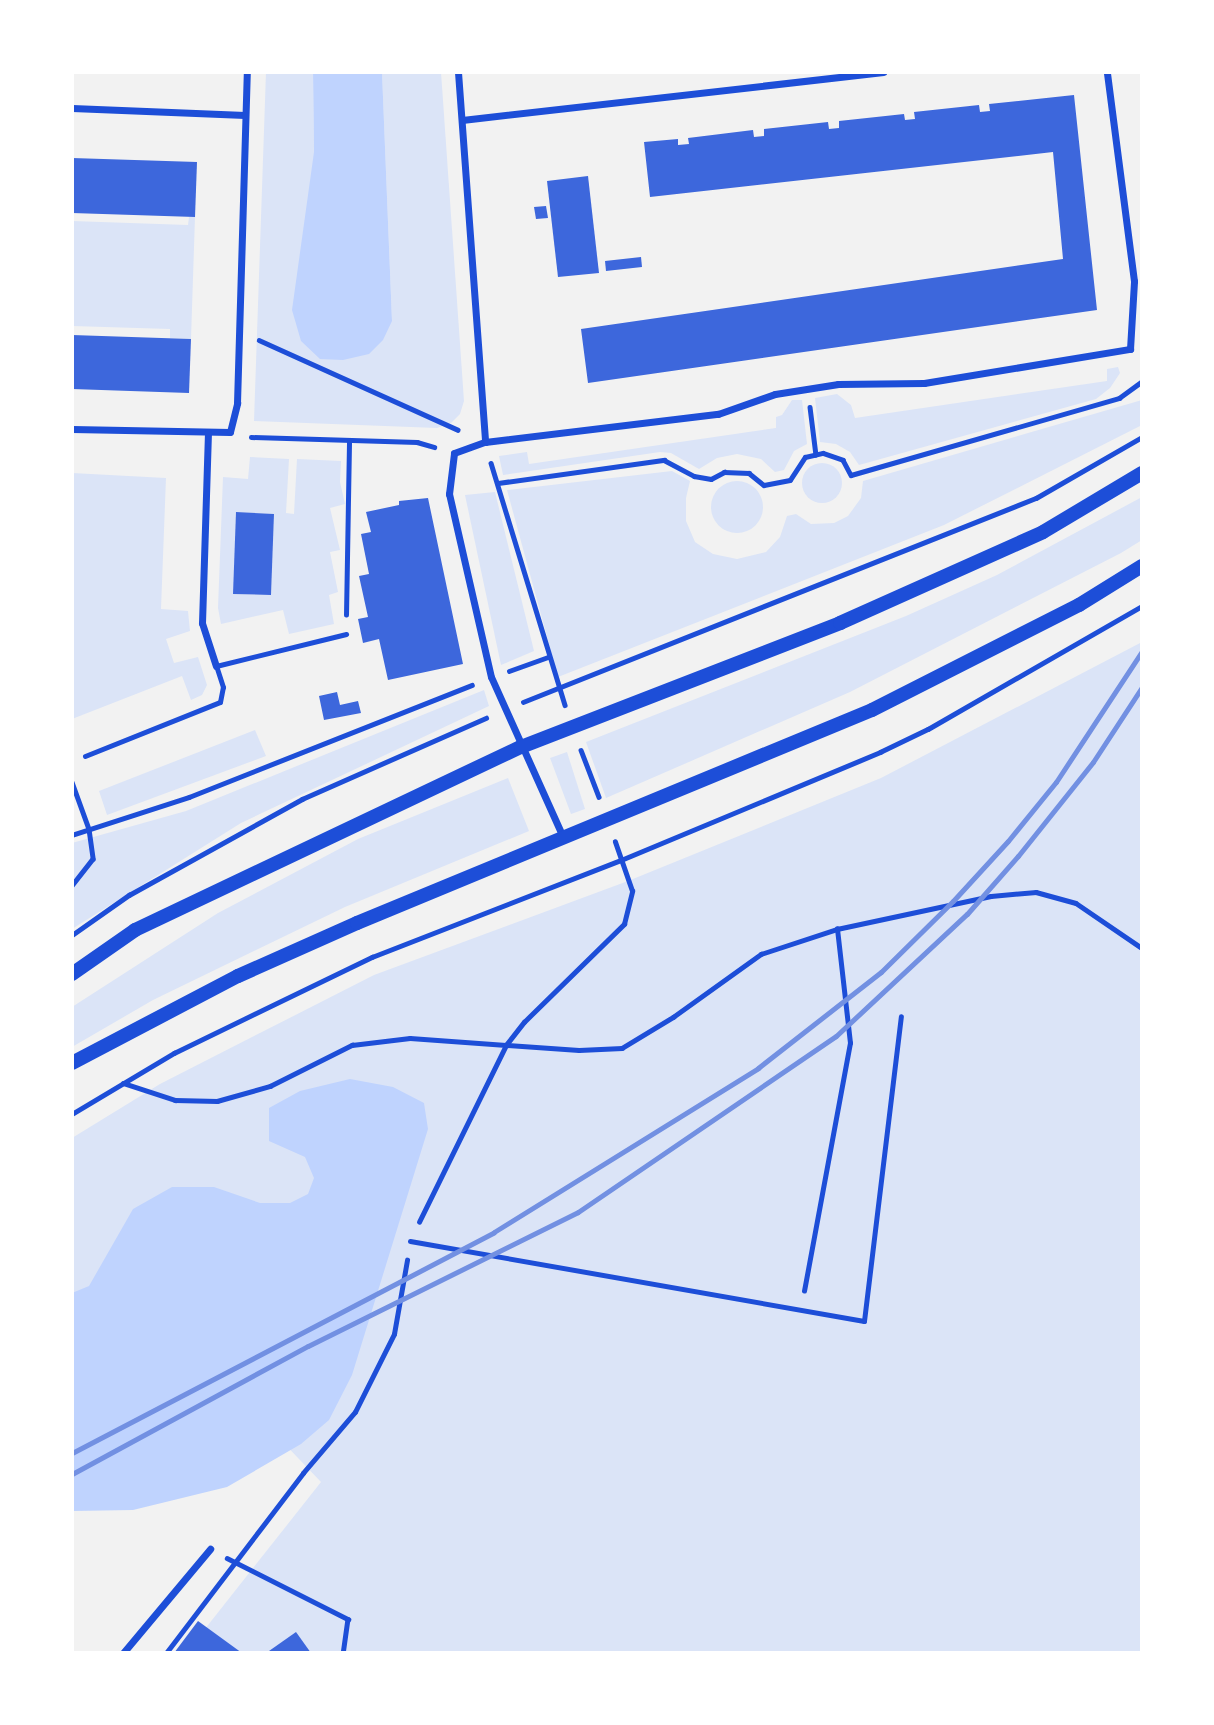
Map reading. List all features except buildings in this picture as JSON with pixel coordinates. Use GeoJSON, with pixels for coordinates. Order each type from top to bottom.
{"type":"FeatureCollection","features":[{"type":"Feature","properties":{"kind":"main road"},"geometry":{"type":"LineString","coordinates":[[72,974],[135,930],[521,747],[853,618],[1042,532],[1142,473]]}},
{"type":"Feature","properties":{"kind":"main road"},"geometry":{"type":"LineString","coordinates":[[72,1063],[238,976],[564,837],[873,710],[1079,605],[1142,566]]}},
{"type":"Feature","properties":{"kind":"street"},"geometry":{"type":"LineString","coordinates":[[72,429],[230,432],[237,403],[247,72]]}},
{"type":"Feature","properties":{"kind":"street"},"geometry":{"type":"LineString","coordinates":[[458,72],[485,442]]}},
{"type":"Feature","properties":{"kind":"street"},"geometry":{"type":"LineString","coordinates":[[462,120],[883,72]]}},
{"type":"Feature","properties":{"kind":"street"},"geometry":{"type":"LineString","coordinates":[[564,837],[491,677],[449,494],[454,453],[485,442],[718,414],[775,394],[838,384],[924,383],[1130,349],[1134,281],[1107,72]]}},
{"type":"Feature","properties":{"kind":"street"},"geometry":{"type":"LineString","coordinates":[[72,108],[245,115]]}},
{"type":"Feature","properties":{"kind":"street"},"geometry":{"type":"LineString","coordinates":[[208,432],[202,623],[216,666]]}},
{"type":"Feature","properties":{"kind":"street"},"geometry":{"type":"LineString","coordinates":[[123,1653],[210,1549]]}},
{"type":"Feature","properties":{"kind":"lane"},"geometry":{"type":"LineString","coordinates":[[85,756],[220,702],[223,687],[216,666],[346,634]]}},
{"type":"Feature","properties":{"kind":"lane"},"geometry":{"type":"LineString","coordinates":[[410,1241],[864,1321],[901,1016]]}},
{"type":"Feature","properties":{"kind":"path"},"geometry":{"type":"LineString","coordinates":[[166,1653],[355,1412],[394,1334],[410,1241],[506,1045],[524,1022],[624,924],[632,891],[548,657],[485,442],[239,331]]}},
{"type":"Feature","properties":{"kind":"path"},"geometry":{"type":"LineString","coordinates":[[497,484],[664,460],[694,476],[711,479],[724,472],[750,473],[764,485],[790,480],[805,457],[823,453],[843,460],[850,475],[1119,398],[1142,382]]}},
{"type":"Feature","properties":{"kind":"path"},"geometry":{"type":"LineString","coordinates":[[807,389],[816,455]]}},
{"type":"Feature","properties":{"kind":"path"},"geometry":{"type":"LineString","coordinates":[[230,432],[253,437],[417,442],[454,453]]}},
{"type":"Feature","properties":{"kind":"path"},"geometry":{"type":"LineString","coordinates":[[72,935],[129,895],[302,799],[505,709],[1036,498],[1142,437]]}},
{"type":"Feature","properties":{"kind":"path"},"geometry":{"type":"LineString","coordinates":[[346,634],[349,441]]}},
{"type":"Feature","properties":{"kind":"path"},"geometry":{"type":"LineString","coordinates":[[72,1114],[174,1053],[372,957],[621,860],[928,729],[1142,606]]}},
{"type":"Feature","properties":{"kind":"path"},"geometry":{"type":"LineString","coordinates":[[72,835],[189,797],[548,657]]}},
{"type":"Feature","properties":{"kind":"path"},"geometry":{"type":"LineString","coordinates":[[72,782],[89,829],[93,859],[72,886]]}},
{"type":"Feature","properties":{"kind":"path"},"geometry":{"type":"LineString","coordinates":[[123,1083],[175,1100],[217,1101],[270,1086],[352,1045],[410,1038],[579,1050],[622,1048],[673,1017],[761,954],[837,929],[991,896],[1036,892],[1076,903],[1142,948]]}},
{"type":"Feature","properties":{"kind":"path"},"geometry":{"type":"LineString","coordinates":[[801,1309],[850,1043],[837,929]]}},
{"type":"Feature","properties":{"kind":"path"},"geometry":{"type":"LineString","coordinates":[[210,1549],[348,1619],[343,1653]]}},
{"type":"Feature","properties":{"kind":"shaded area"},"geometry":{"type":"Polygon","coordinates":[[[266,72],[313,72],[314,152],[392,321],[382,72],[441,72],[464,401],[460,414],[451,423],[437,428],[254,421],[266,72]]]}},
{"type":"Feature","properties":{"kind":"shaded area"},"geometry":{"type":"Polygon","coordinates":[[[189,217],[195,217],[191,339],[170,338],[170,329],[72,326],[72,221],[188,225],[189,217]]]}},
{"type":"Feature","properties":{"kind":"shaded area"},"geometry":{"type":"Polygon","coordinates":[[[1118,367],[1120,373],[1110,388],[1096,399],[859,465],[850,452],[836,444],[820,442],[815,398],[837,394],[851,405],[855,418],[1107,381],[1107,369],[1118,367]]]}},
{"type":"Feature","properties":{"kind":"shaded area"},"geometry":{"type":"Polygon","coordinates":[[[792,400],[802,400],[807,444],[794,451],[784,470],[775,472],[761,459],[737,454],[717,458],[699,469],[671,453],[660,452],[503,475],[499,456],[527,452],[529,464],[776,428],[776,417],[782,415],[792,400]]]}},
{"type":"Feature","properties":{"kind":"shaded area"},"geometry":{"type":"Polygon","coordinates":[[[1142,400],[1142,425],[944,525],[558,677],[507,490],[672,471],[690,481],[686,498],[686,521],[695,542],[713,554],[737,559],[766,552],[780,537],[787,516],[796,514],[811,524],[834,523],[848,516],[861,498],[863,481],[1142,400]]]}},
{"type":"Feature","properties":{"kind":"shaded area"},"geometry":{"type":"Polygon","coordinates":[[[250,457],[289,459],[286,513],[294,514],[297,459],[341,461],[340,482],[345,504],[330,508],[340,550],[330,552],[338,592],[329,595],[334,624],[289,634],[283,610],[221,624],[218,608],[223,477],[248,479],[250,457]],[[236,512],[234,594],[271,595],[274,514],[236,512]]]}},
{"type":"Feature","properties":{"kind":"shaded area"},"geometry":{"type":"Polygon","coordinates":[[[822,463],[830,464],[836,469],[841,475],[841,491],[836,497],[830,502],[822,503],[814,502],[808,497],[803,491],[802,483],[803,475],[808,469],[814,464],[822,463]]]}},
{"type":"Feature","properties":{"kind":"shaded area"},"geometry":{"type":"Polygon","coordinates":[[[72,473],[166,478],[161,609],[188,611],[190,631],[166,639],[174,663],[198,657],[207,685],[202,695],[191,700],[182,676],[72,719],[72,473]]]}},
{"type":"Feature","properties":{"kind":"shaded area"},"geometry":{"type":"Polygon","coordinates":[[[737,481],[747,483],[755,489],[761,497],[761,517],[755,525],[747,531],[737,533],[727,531],[719,525],[713,517],[711,507],[713,497],[719,489],[727,483],[737,481]]]}},
{"type":"Feature","properties":{"kind":"shaded area"},"geometry":{"type":"Polygon","coordinates":[[[495,492],[534,651],[501,665],[465,495],[495,492]]]}},
{"type":"Feature","properties":{"kind":"shaded area"},"geometry":{"type":"Polygon","coordinates":[[[1142,497],[1142,540],[1121,553],[850,692],[606,798],[586,742],[906,616],[997,575],[1142,497]]]}},
{"type":"Feature","properties":{"kind":"shaded area"},"geometry":{"type":"Polygon","coordinates":[[[1142,642],[1142,1653],[186,1653],[321,1482],[252,1410],[72,1485],[72,1138],[160,1084],[374,975],[628,881],[881,778],[1142,642]]]}},
{"type":"Feature","properties":{"kind":"shaded area"},"geometry":{"type":"Polygon","coordinates":[[[484,690],[489,706],[241,823],[72,929],[72,843],[186,811],[484,690]]]}},
{"type":"Feature","properties":{"kind":"shaded area"},"geometry":{"type":"Polygon","coordinates":[[[255,730],[266,756],[107,815],[99,791],[255,730]]]}},
{"type":"Feature","properties":{"kind":"shaded area"},"geometry":{"type":"Polygon","coordinates":[[[567,752],[585,809],[571,814],[550,758],[567,752]]]}},
{"type":"Feature","properties":{"kind":"shaded area"},"geometry":{"type":"Polygon","coordinates":[[[508,778],[529,831],[345,907],[153,1000],[72,1047],[72,1007],[218,913],[358,839],[508,778]]]}},
{"type":"Feature","properties":{"kind":"water"},"geometry":{"type":"Polygon","coordinates":[[[313,72],[382,72],[392,321],[383,340],[369,354],[343,360],[320,359],[301,341],[292,310],[314,152],[313,72]]]}},
{"type":"Feature","properties":{"kind":"water"},"geometry":{"type":"Polygon","coordinates":[[[350,1079],[393,1087],[424,1103],[428,1129],[352,1375],[329,1420],[301,1444],[227,1487],[133,1510],[72,1511],[72,1293],[89,1286],[133,1209],[172,1187],[214,1187],[260,1203],[290,1203],[308,1194],[314,1178],[305,1157],[269,1141],[269,1108],[300,1091],[350,1079]]]}},
{"type":"Feature","properties":{"kind":"railway"},"geometry":{"type":"LineString","coordinates":[[72,1453],[494,1232],[758,1068],[881,972],[953,901],[1008,841],[1056,782],[1142,651]]}},
{"type":"Feature","properties":{"kind":"railway"},"geometry":{"type":"LineString","coordinates":[[72,1474],[308,1346],[578,1212],[836,1036],[967,914],[1018,856],[1093,762],[1142,687]]}}]}
